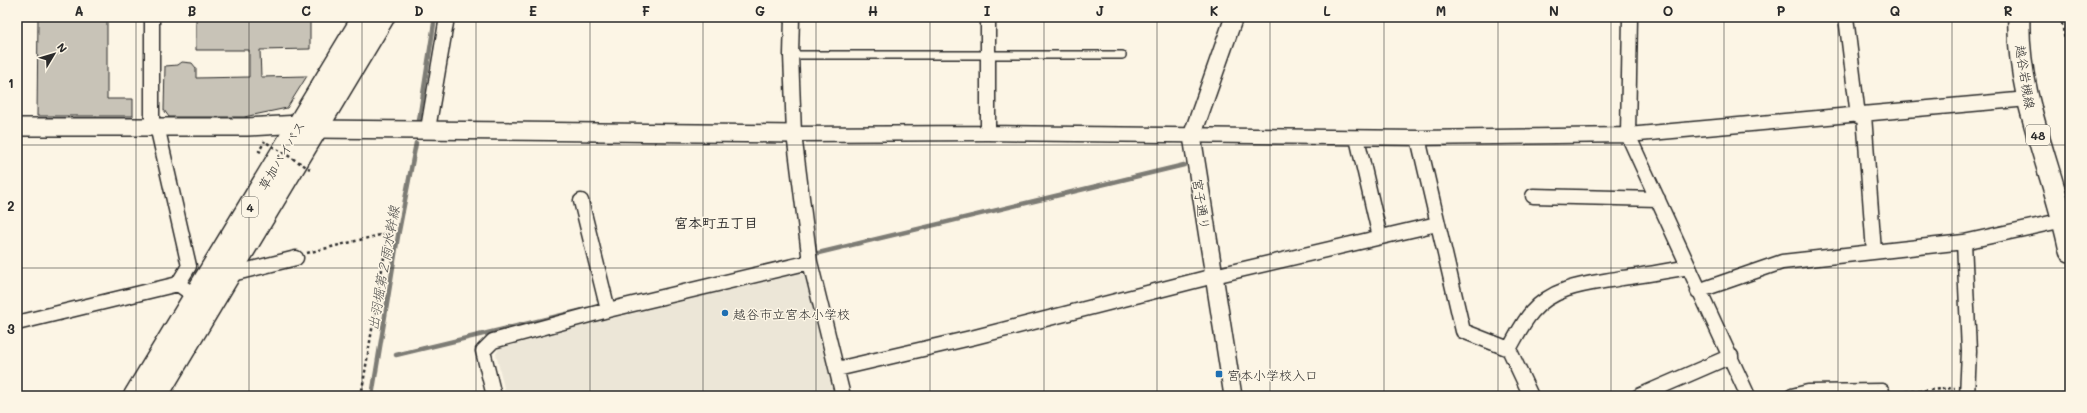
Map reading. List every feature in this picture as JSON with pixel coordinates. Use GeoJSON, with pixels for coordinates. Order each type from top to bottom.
{"type":"FeatureCollection","features":[{"type":"Feature","properties":{"kind":"highway","name":"草加バイパス"},"geometry":{"type":"LineString","coordinates":[[156,396],[228,275],[308,127],[364,17]]}},
{"type":"Feature","properties":{"kind":"highway","name":"草加バイパス"},"geometry":{"type":"LineString","coordinates":[[135,396],[187,290],[308,127],[384,17]]}},
{"type":"Feature","properties":{"kind":"main road","name":"越谷岩槻線"},"geometry":{"type":"LineString","coordinates":[[2020,17],[2021,56],[2028,99],[2064,220],[2070,251]]}},
{"type":"Feature","properties":{"kind":"street"},"geometry":{"type":"LineString","coordinates":[[17,323],[187,290],[189,266],[154,126],[152,17]]}},
{"type":"Feature","properties":{"kind":"street"},"geometry":{"type":"LineString","coordinates":[[428,129],[446,17]]}},
{"type":"Feature","properties":{"kind":"street"},"geometry":{"type":"LineString","coordinates":[[792,17],[791,55],[794,134],[810,262],[843,396]]}},
{"type":"Feature","properties":{"kind":"street"},"geometry":{"type":"LineString","coordinates":[[988,17],[988,133]]}},
{"type":"Feature","properties":{"kind":"street","name":"宮子通り"},"geometry":{"type":"LineString","coordinates":[[1233,396],[1192,136],[1234,17]]}},
{"type":"Feature","properties":{"kind":"street"},"geometry":{"type":"LineString","coordinates":[[1630,17],[1628,135],[1689,267],[1698,291],[1731,356],[1748,396]]}},
{"type":"Feature","properties":{"kind":"street"},"geometry":{"type":"LineString","coordinates":[[1846,17],[1861,115],[1874,252]]}},
{"type":"Feature","properties":{"kind":"street"},"geometry":{"type":"LineString","coordinates":[[17,127],[308,127],[794,134],[988,133],[1418,138],[1628,135],[2028,99]]}},
{"type":"Feature","properties":{"kind":"street"},"geometry":{"type":"LineString","coordinates":[[1356,138],[1380,237]]}},
{"type":"Feature","properties":{"kind":"street"},"geometry":{"type":"LineString","coordinates":[[1418,138],[1463,331],[1509,349],[1530,396]]}},
{"type":"Feature","properties":{"kind":"street"},"geometry":{"type":"LineString","coordinates":[[1533,196],[1658,199]]}},
{"type":"Feature","properties":{"kind":"street"},"geometry":{"type":"LineString","coordinates":[[581,201],[608,310]]}},
{"type":"Feature","properties":{"kind":"street"},"geometry":{"type":"LineString","coordinates":[[1698,291],[1782,262],[1964,242],[2064,220]]}},
{"type":"Feature","properties":{"kind":"street"},"geometry":{"type":"LineString","coordinates":[[837,369],[975,337],[1214,276],[1437,224]]}},
{"type":"Feature","properties":{"kind":"street"},"geometry":{"type":"LineString","coordinates":[[1964,242],[1969,351],[1967,391]]}},
{"type":"Feature","properties":{"kind":"street"},"geometry":{"type":"LineString","coordinates":[[228,275],[296,258]]}},
{"type":"Feature","properties":{"kind":"street"},"geometry":{"type":"LineString","coordinates":[[494,396],[483,351],[493,341],[608,310],[810,262]]}},
{"type":"Feature","properties":{"kind":"street"},"geometry":{"type":"LineString","coordinates":[[1509,349],[1532,312],[1553,296],[1571,287],[1593,281],[1619,279],[1689,267]]}},
{"type":"Feature","properties":{"kind":"street"},"geometry":{"type":"LineString","coordinates":[[1639,396],[1731,356]]}},
{"type":"Feature","properties":{"kind":"street"},"geometry":{"type":"LineString","coordinates":[[1792,396],[1808,392],[1824,394],[1882,391]]}},
{"type":"Feature","properties":{"kind":"lane"},"geometry":{"type":"LineString","coordinates":[[791,55],[1122,56]]}},
{"type":"Feature","properties":{"kind":"path"},"geometry":{"type":"LineString","coordinates":[[2060,17],[2070,70]]}},
{"type":"Feature","properties":{"kind":"path"},"geometry":{"type":"LineString","coordinates":[[2070,101],[2070,117]]}},
{"type":"Feature","properties":{"kind":"path"},"geometry":{"type":"LineString","coordinates":[[267,143],[310,169]]}},
{"type":"Feature","properties":{"kind":"path"},"geometry":{"type":"LineString","coordinates":[[296,258],[300,255],[388,232],[361,396]]}},
{"type":"Feature","properties":{"kind":"path"},"geometry":{"type":"LineString","coordinates":[[1882,391],[1895,393],[1967,391]]}},
{"type":"Feature","properties":{"kind":"shaded area","name":"越谷市立宮本小学校"},"geometry":{"type":"Polygon","coordinates":[[[801,272],[807,279],[835,396],[506,396],[496,354],[500,346],[801,272]]]}},
{"type":"Feature","properties":{"kind":"building"},"geometry":{"type":"Polygon","coordinates":[[[38,17],[107,17],[107,99],[133,99],[133,116],[37,116],[38,17]]]}},
{"type":"Feature","properties":{"kind":"building"},"geometry":{"type":"Polygon","coordinates":[[[196,17],[310,17],[310,49],[260,50],[261,77],[307,76],[287,108],[244,117],[169,117],[164,110],[165,66],[178,65],[182,62],[192,63],[196,68],[196,78],[249,77],[249,50],[196,50],[196,17]]]}},
{"type":"Feature","properties":{"kind":"waterway","name":"出羽堀第２雨水幹線"},"geometry":{"type":"LineString","coordinates":[[419,120],[435,17]]}},
{"type":"Feature","properties":{"kind":"waterway","name":"出羽堀第２雨水幹線"},"geometry":{"type":"LineString","coordinates":[[372,396],[398,236],[416,143]]}},
{"type":"Feature","properties":{"kind":"waterway"},"geometry":{"type":"LineString","coordinates":[[810,255],[1184,165]]}},
{"type":"Feature","properties":{"kind":"waterway"},"geometry":{"type":"LineString","coordinates":[[396,355],[587,309]]}},
{"type":"Feature","properties":{"kind":"place","name":"越谷市立宮本小学校"},"geometry":{"type":"Point","coordinates":[725,313]}},
{"type":"Feature","properties":{"kind":"place","name":"宮本小学校入口"},"geometry":{"type":"Point","coordinates":[1219,374]}},
{"type":"Feature","properties":{"kind":"district","name":"宮本町五丁目"},"geometry":{"type":"Point","coordinates":[716,222]}}]}
